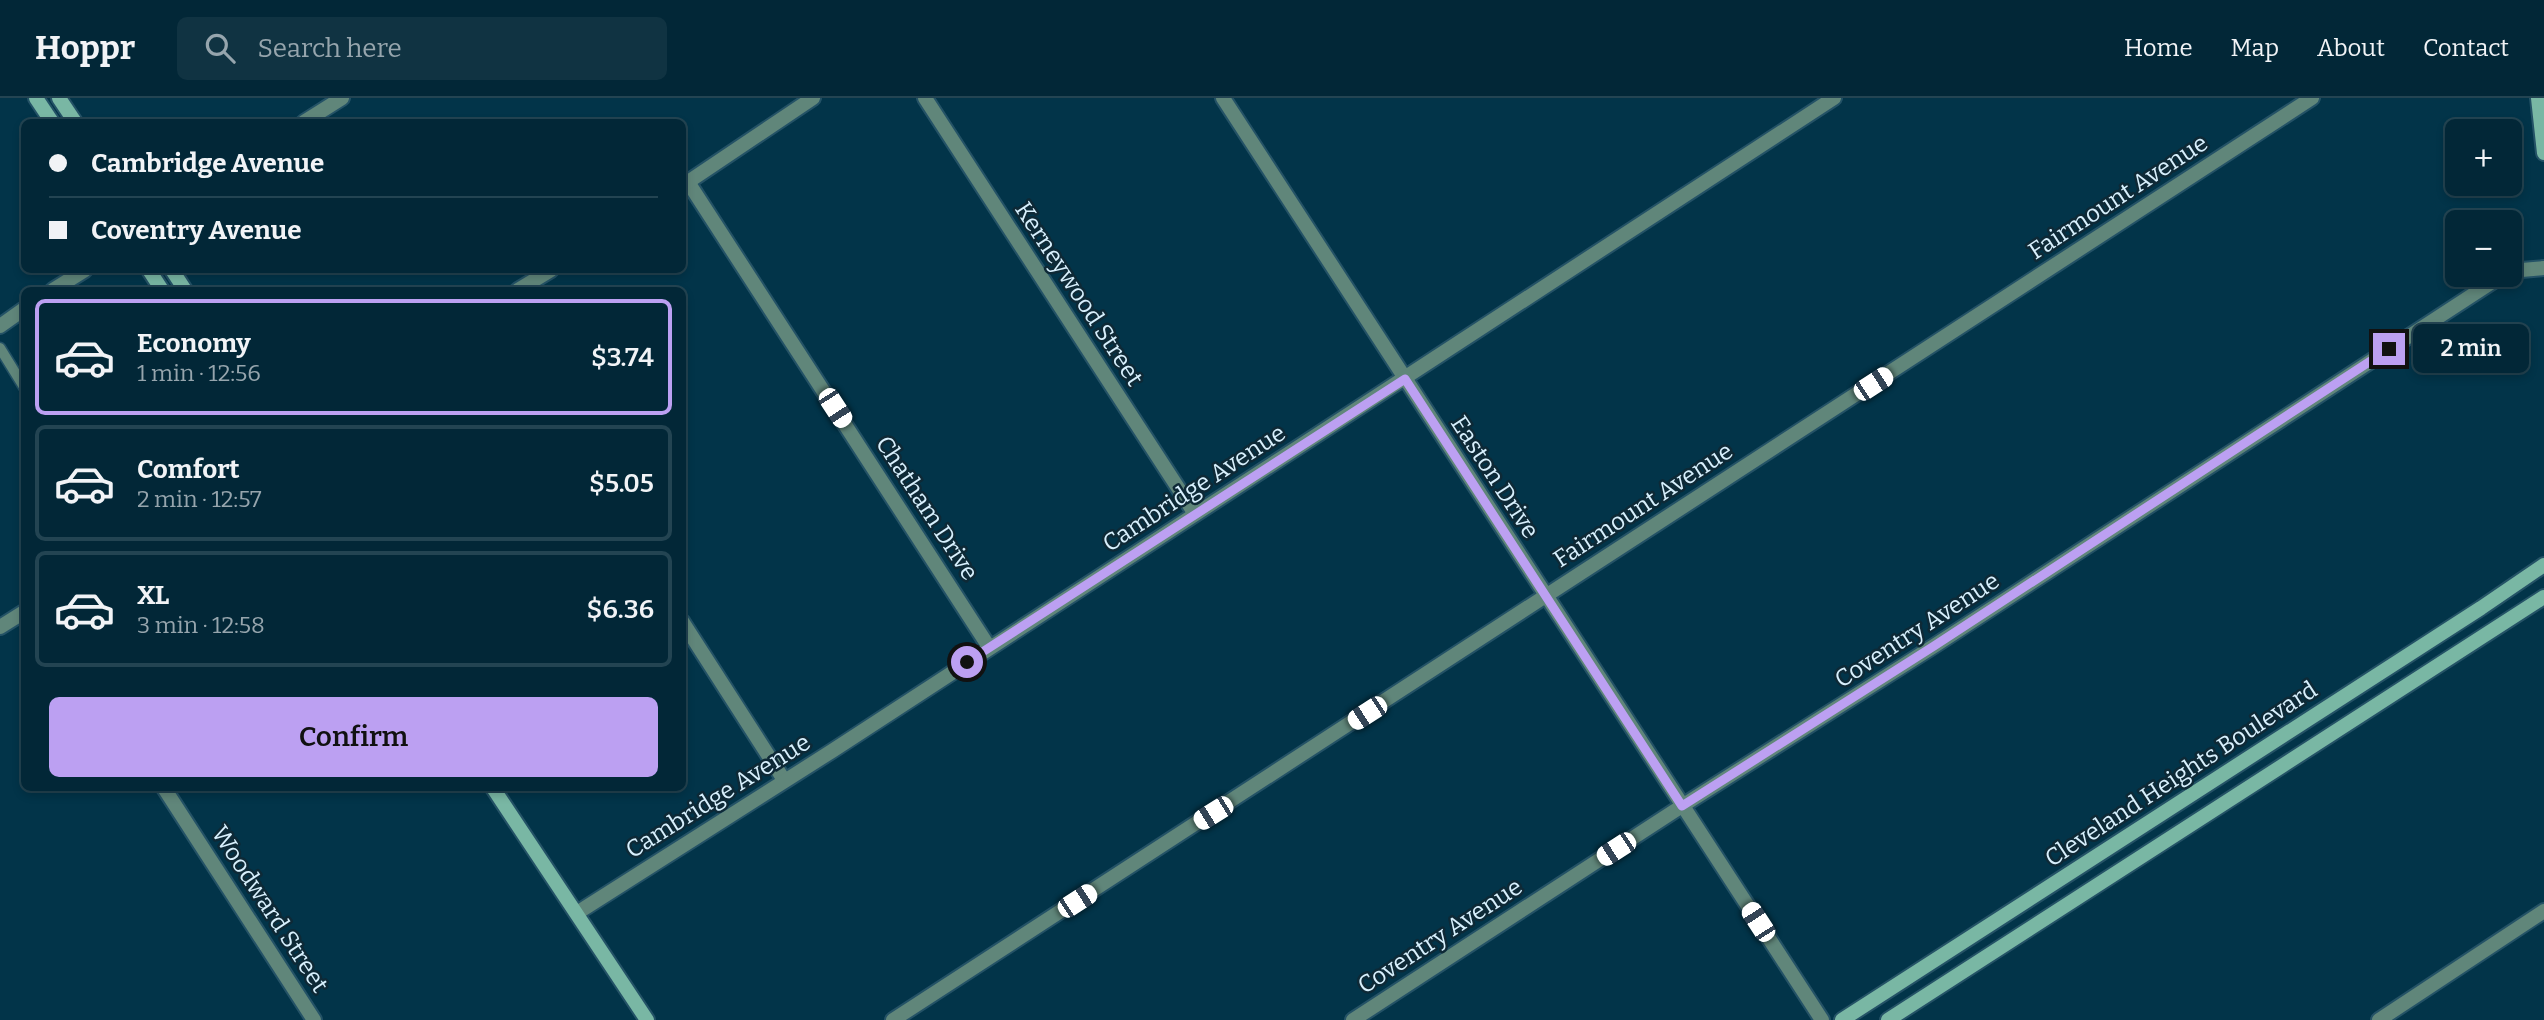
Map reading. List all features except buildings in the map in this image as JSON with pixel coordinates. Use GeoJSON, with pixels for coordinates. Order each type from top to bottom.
{"type":"FeatureCollection","features":[{"type":"Feature","properties":{"kind":"street"},"geometry":{"type":"LineString","coordinates":[[36,98],[50,119]]}},
{"type":"Feature","properties":{"kind":"street"},"geometry":{"type":"LineString","coordinates":[[60,98],[73,119]]}},
{"type":"Feature","properties":{"kind":"street"},"geometry":{"type":"LineString","coordinates":[[309,119],[342,98]]}},
{"type":"Feature","properties":{"kind":"street"},"geometry":{"type":"LineString","coordinates":[[686,183],[813,98]]}},
{"type":"Feature","properties":{"kind":"street","name":"Kerneywood Street"},"geometry":{"type":"LineString","coordinates":[[925,98],[1195,514]]}},
{"type":"Feature","properties":{"kind":"street","name":"Easton Drive"},"geometry":{"type":"LineString","coordinates":[[1223,98],[1822,1020]]}},
{"type":"Feature","properties":{"kind":"street","name":"Cambridge Avenue"},"geometry":{"type":"LineString","coordinates":[[577,913],[1405,379],[1834,98]]}},
{"type":"Feature","properties":{"kind":"street","name":"Fairmount Avenue"},"geometry":{"type":"LineString","coordinates":[[893,1020],[2312,98]]}},
{"type":"Feature","properties":{"kind":"street"},"geometry":{"type":"LineString","coordinates":[[2538,98],[2544,153]]}},
{"type":"Feature","properties":{"kind":"street","name":"Chatham Drive"},"geometry":{"type":"LineString","coordinates":[[686,186],[989,647]]}},
{"type":"Feature","properties":{"kind":"street"},"geometry":{"type":"LineString","coordinates":[[2522,270],[2544,268]]}},
{"type":"Feature","properties":{"kind":"street"},"geometry":{"type":"LineString","coordinates":[[58,287],[80,273]]}},
{"type":"Feature","properties":{"kind":"street"},"geometry":{"type":"LineString","coordinates":[[523,287],[546,273]]}},
{"type":"Feature","properties":{"kind":"street","name":"Coventry Avenue"},"geometry":{"type":"LineString","coordinates":[[1353,1020],[1682,806],[1946,639],[2485,287]]}},
{"type":"Feature","properties":{"kind":"street"},"geometry":{"type":"LineString","coordinates":[[0,326],[21,311]]}},
{"type":"Feature","properties":{"kind":"street","name":"Cleveland Heights Boulevard"},"geometry":{"type":"LineString","coordinates":[[1842,1020],[2544,565]]}},
{"type":"Feature","properties":{"kind":"street","name":"Cleveland Heights Boulevard"},"geometry":{"type":"LineString","coordinates":[[1888,1020],[2544,597]]}},
{"type":"Feature","properties":{"kind":"street"},"geometry":{"type":"LineString","coordinates":[[0,627],[21,614]]}},
{"type":"Feature","properties":{"kind":"street"},"geometry":{"type":"LineString","coordinates":[[686,627],[784,780]]}},
{"type":"Feature","properties":{"kind":"street"},"geometry":{"type":"LineString","coordinates":[[2214,780],[2227,802]]}},
{"type":"Feature","properties":{"kind":"street","name":"Woodward Street"},"geometry":{"type":"LineString","coordinates":[[166,791],[314,1020]]}},
{"type":"Feature","properties":{"kind":"street"},"geometry":{"type":"LineString","coordinates":[[495,791],[647,1020]]}},
{"type":"Feature","properties":{"kind":"street"},"geometry":{"type":"LineString","coordinates":[[2379,1020],[2544,912]]}},
{"type":"Feature","properties":{"kind":"lane"},"geometry":{"type":"LineString","coordinates":[[0,348],[21,382]]}},
{"type":"Feature","properties":{"kind":"route"},"geometry":{"type":"LineString","coordinates":[[967,662],[1405,379],[1682,806],[1934,646],[2389,349]]}}]}
